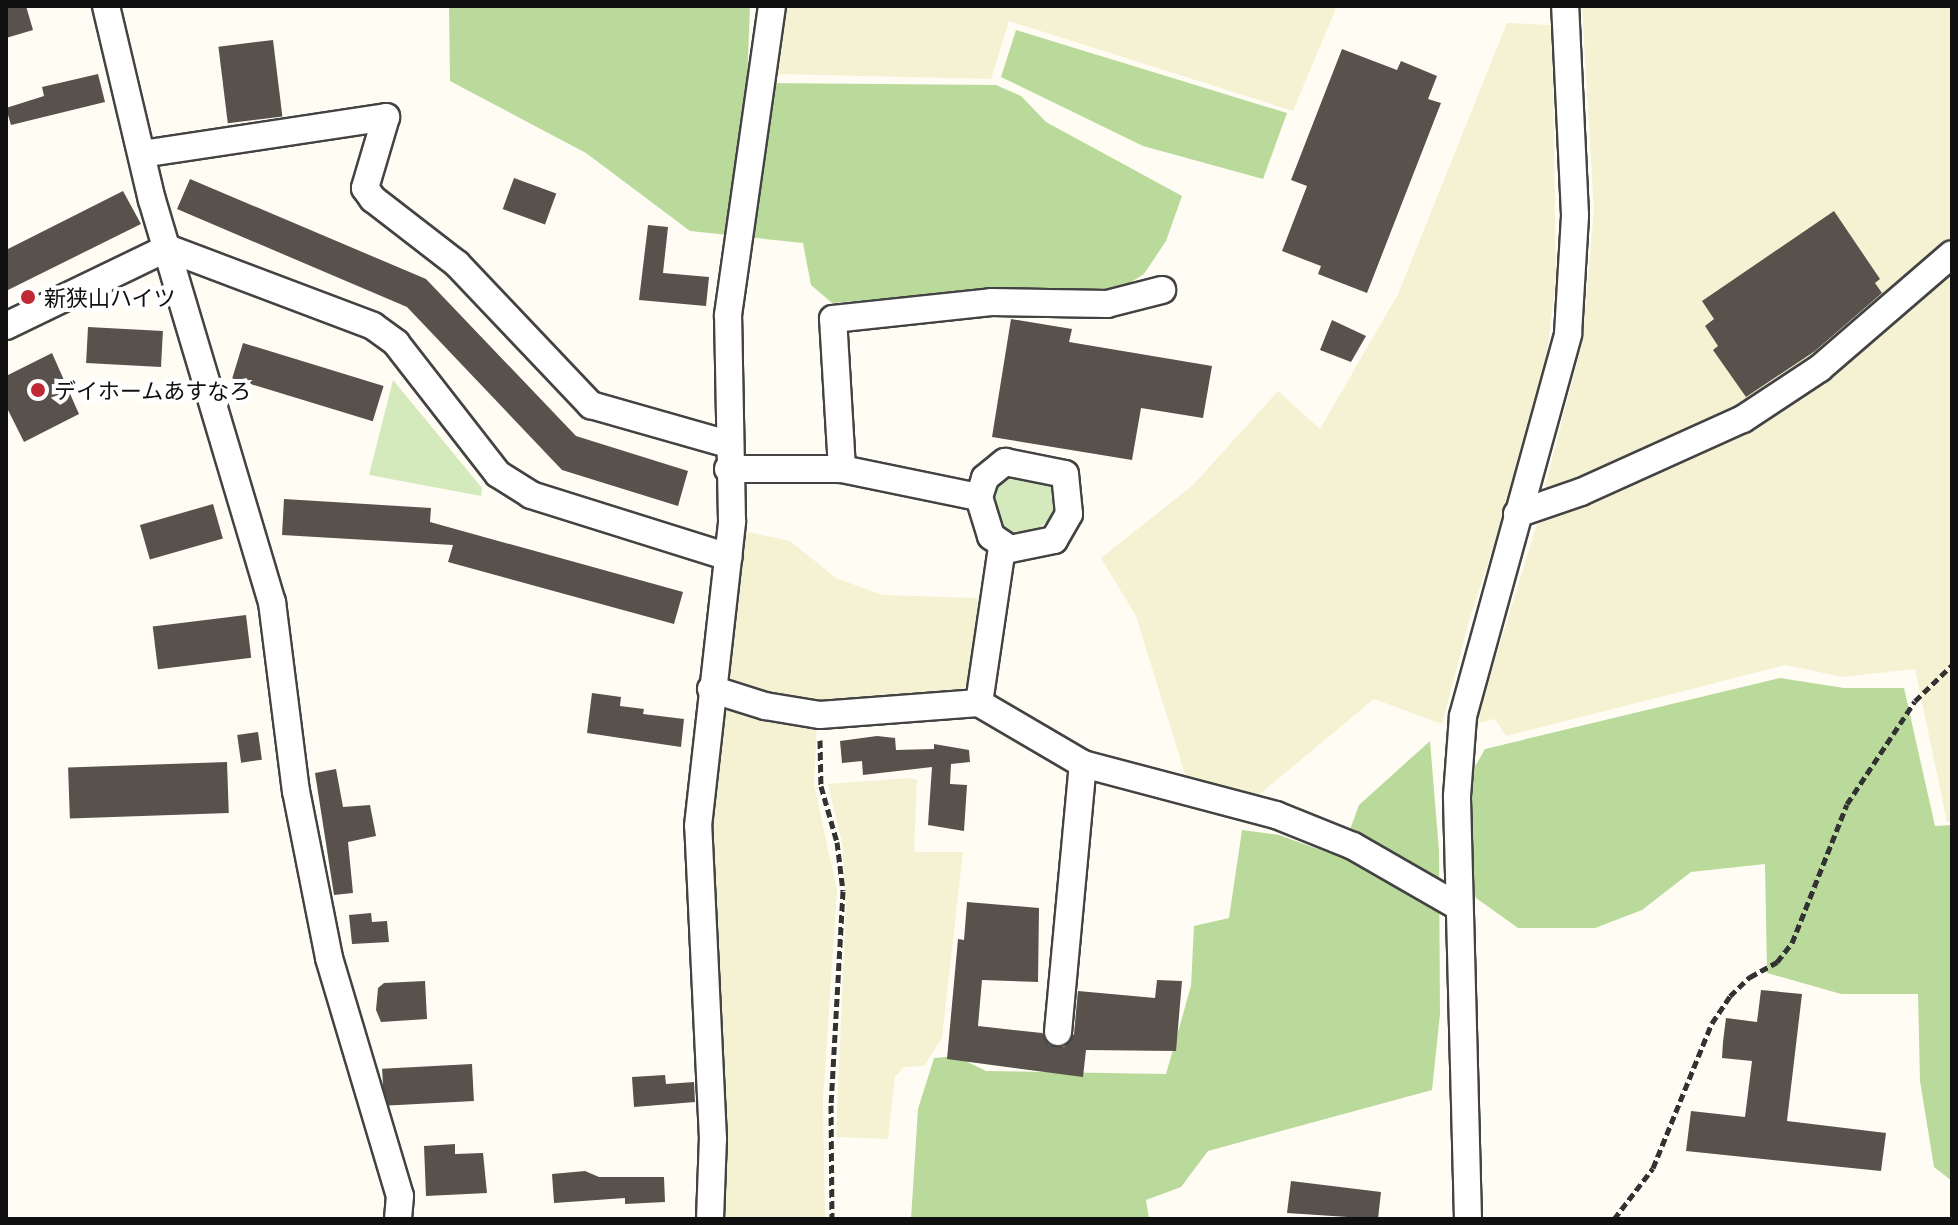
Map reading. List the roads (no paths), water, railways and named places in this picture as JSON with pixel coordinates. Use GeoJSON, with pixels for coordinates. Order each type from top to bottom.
{"type":"FeatureCollection","features":[{"type":"Feature","properties":{"kind":"street"},"geometry":{"type":"LineString","coordinates":[[106,6],[167,248],[272,602],[296,791],[329,958],[400,1196],[398,1219]]}},
{"type":"Feature","properties":{"kind":"street"},"geometry":{"type":"LineString","coordinates":[[710,1219],[713,1139],[698,826],[711,689],[729,557],[731,284],[772,6]]}},
{"type":"Feature","properties":{"kind":"street"},"geometry":{"type":"LineString","coordinates":[[1468,1219],[1457,796],[1463,716],[1568,334],[1575,215],[1565,6]]}},
{"type":"Feature","properties":{"kind":"street"},"geometry":{"type":"LineString","coordinates":[[142,154],[386,117],[365,188],[373,199],[457,264],[591,405],[728,457],[842,469],[979,497]]}},
{"type":"Feature","properties":{"kind":"street"},"geometry":{"type":"LineString","coordinates":[[6,326],[167,248],[373,326],[396,343],[498,474],[531,495],[729,557]]}},
{"type":"Feature","properties":{"kind":"street"},"geometry":{"type":"LineString","coordinates":[[1517,514],[1581,492],[1743,419],[1820,368],[1952,254]]}},
{"type":"Feature","properties":{"kind":"street"},"geometry":{"type":"LineString","coordinates":[[842,469],[833,319],[991,302],[1107,304],[1162,290]]}},
{"type":"Feature","properties":{"kind":"street"},"geometry":{"type":"LineString","coordinates":[[979,703],[1002,548],[985,527],[979,497],[985,478],[1005,462],[1044,466],[1065,474],[1069,514],[1054,540],[1027,549],[1002,548]]}},
{"type":"Feature","properties":{"kind":"street"},"geometry":{"type":"LineString","coordinates":[[711,689],[765,706],[820,715],[979,703],[1083,764],[1276,815],[1353,846],[1459,907]]}},
{"type":"Feature","properties":{"kind":"street"},"geometry":{"type":"LineString","coordinates":[[1058,1032],[1083,764]]}},
{"type":"Feature","properties":{"kind":"place","name":"新狭山ハイツ"},"geometry":{"type":"Point","coordinates":[28,297]}},
{"type":"Feature","properties":{"kind":"place","name":"デイホームあすなろ"},"geometry":{"type":"Point","coordinates":[38,390]}}]}
